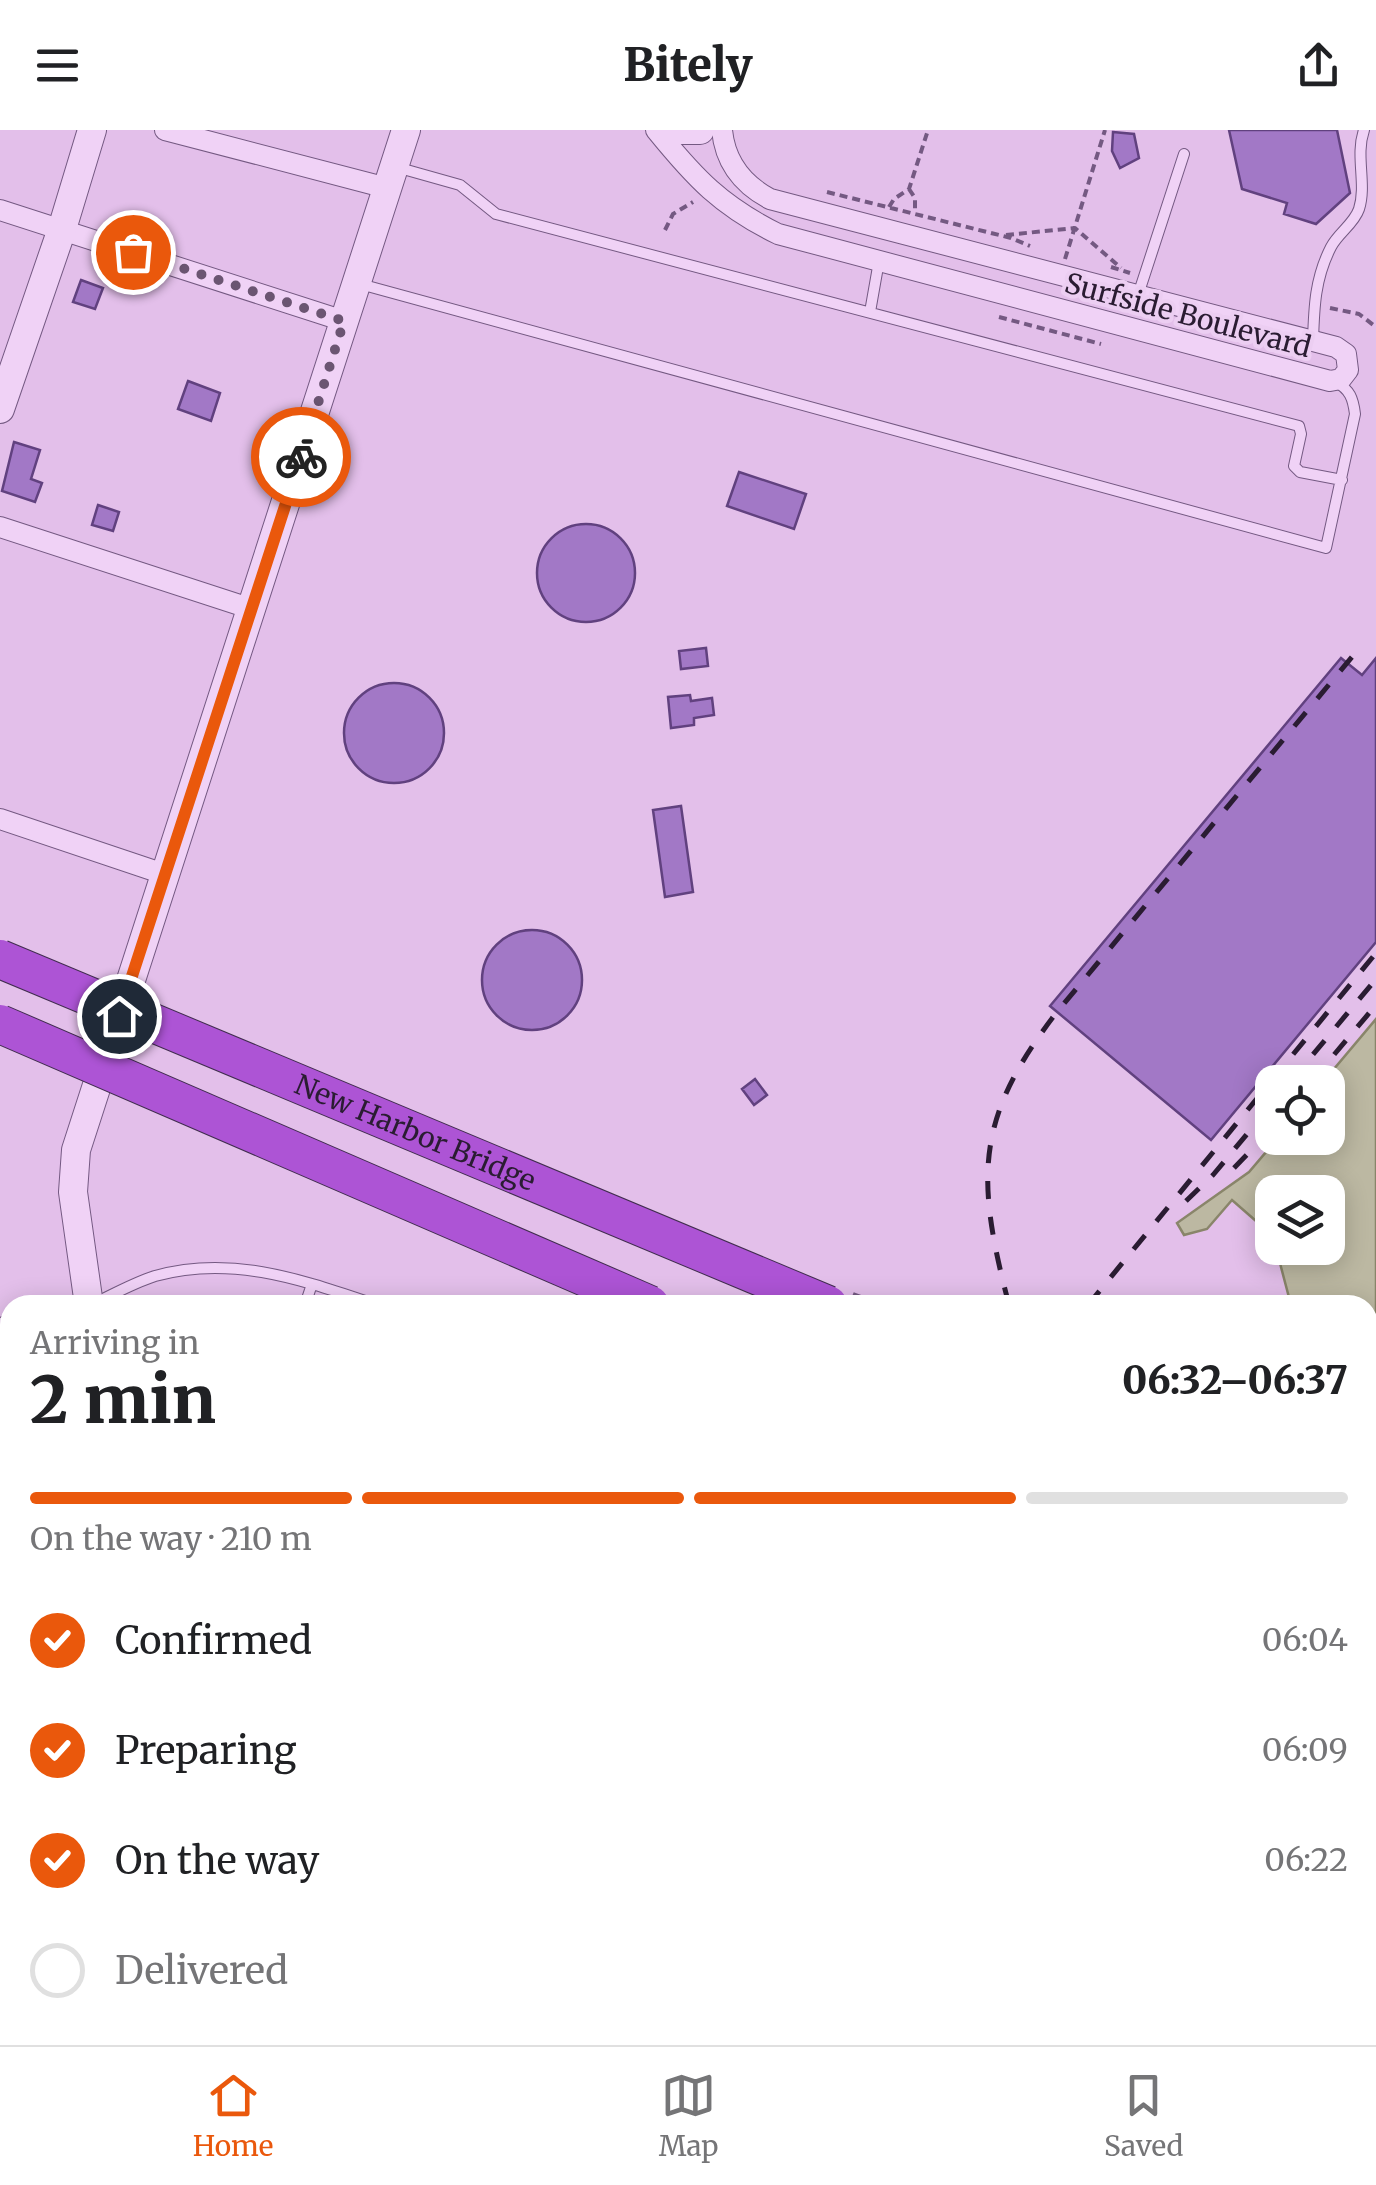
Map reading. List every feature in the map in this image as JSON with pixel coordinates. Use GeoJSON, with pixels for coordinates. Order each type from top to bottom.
{"type":"FeatureCollection","features":[{"type":"Feature","properties":{"kind":"highway","name":"New Harbor Bridge"},"geometry":{"type":"LineString","coordinates":[[0,959],[804,1295]]}},
{"type":"Feature","properties":{"kind":"highway"},"geometry":{"type":"LineString","coordinates":[[0,1024],[627,1295]]}},
{"type":"Feature","properties":{"kind":"street"},"geometry":{"type":"LineString","coordinates":[[0,409],[92,130]]}},
{"type":"Feature","properties":{"kind":"street"},"geometry":{"type":"LineString","coordinates":[[165,130],[391,178]]}},
{"type":"Feature","properties":{"kind":"street"},"geometry":{"type":"LineString","coordinates":[[88,1295],[73,1192],[73,1164],[406,130]]}},
{"type":"Feature","properties":{"kind":"street","name":"Surfside Boulevard"},"geometry":{"type":"LineString","coordinates":[[656,130],[685,166],[727,206],[778,234],[1335,381],[1348,370],[1346,354],[1336,348],[1141,286],[770,199],[734,170],[722,130]]}},
{"type":"Feature","properties":{"kind":"street"},"geometry":{"type":"LineString","coordinates":[[667,130],[700,130]]}},
{"type":"Feature","properties":{"kind":"street"},"geometry":{"type":"LineString","coordinates":[[0,210],[344,321]]}},
{"type":"Feature","properties":{"kind":"street"},"geometry":{"type":"LineString","coordinates":[[0,527],[252,609]]}},
{"type":"Feature","properties":{"kind":"street"},"geometry":{"type":"LineString","coordinates":[[0,819],[164,874]]}},
{"type":"Feature","properties":{"kind":"lane"},"geometry":{"type":"LineString","coordinates":[[1313,342],[1314,291],[1332,246],[1358,211],[1362,196],[1358,161],[1364,130]]}},
{"type":"Feature","properties":{"kind":"lane"},"geometry":{"type":"LineString","coordinates":[[1141,286],[1184,154]]}},
{"type":"Feature","properties":{"kind":"lane"},"geometry":{"type":"LineString","coordinates":[[391,178],[460,185],[496,214],[1298,426],[1294,466],[1300,472],[1342,480]]}},
{"type":"Feature","properties":{"kind":"lane"},"geometry":{"type":"LineString","coordinates":[[870,312],[878,261]]}},
{"type":"Feature","properties":{"kind":"lane"},"geometry":{"type":"LineString","coordinates":[[356,283],[1326,548],[1355,414],[1354,399],[1347,388],[1335,381]]}},
{"type":"Feature","properties":{"kind":"lane"},"geometry":{"type":"LineString","coordinates":[[112,1295],[155,1276],[245,1268],[347,1295]]}},
{"type":"Feature","properties":{"kind":"lane"},"geometry":{"type":"LineString","coordinates":[[308,1295],[312,1284]]}},
{"type":"Feature","properties":{"kind":"path"},"geometry":{"type":"LineString","coordinates":[[889,208],[894,199],[909,189],[928,130]]}},
{"type":"Feature","properties":{"kind":"path"},"geometry":{"type":"LineString","coordinates":[[1068,250],[1105,130]]}},
{"type":"Feature","properties":{"kind":"path"},"geometry":{"type":"LineString","coordinates":[[909,189],[915,198],[915,214]]}},
{"type":"Feature","properties":{"kind":"path"},"geometry":{"type":"LineString","coordinates":[[818,190],[1004,236],[1029,246]]}},
{"type":"Feature","properties":{"kind":"path"},"geometry":{"type":"LineString","coordinates":[[665,230],[673,214],[690,206],[697,197]]}},
{"type":"Feature","properties":{"kind":"path"},"geometry":{"type":"LineString","coordinates":[[1004,236],[1075,228],[1141,286]]}},
{"type":"Feature","properties":{"kind":"path"},"geometry":{"type":"LineString","coordinates":[[1103,266],[1121,268]]}},
{"type":"Feature","properties":{"kind":"path"},"geometry":{"type":"LineString","coordinates":[[1330,308],[1359,314],[1376,327]]}},
{"type":"Feature","properties":{"kind":"path"},"geometry":{"type":"LineString","coordinates":[[999,317],[1101,344]]}},
{"type":"Feature","properties":{"kind":"path"},"geometry":{"type":"LineString","coordinates":[[1042,356],[1051,319]]}},
{"type":"Feature","properties":{"kind":"shaded area"},"geometry":{"type":"Polygon","coordinates":[[[1376,1019],[1376,1295],[1288,1295],[1280,1265],[1345,1265],[1345,1175],[1255,1175],[1255,1220],[1232,1200],[1207,1229],[1184,1235],[1177,1223],[1249,1172],[1264,1155],[1345,1155],[1345,1065],[1337,1065],[1376,1019]]]}},
{"type":"Feature","properties":{"kind":"building"},"geometry":{"type":"Polygon","coordinates":[[[1229,130],[1337,130],[1350,193],[1316,224],[1284,214],[1287,203],[1242,189],[1229,130]]]}},
{"type":"Feature","properties":{"kind":"building"},"geometry":{"type":"Polygon","coordinates":[[[1113,132],[1134,134],[1139,158],[1120,168],[1112,151],[1113,132]]]}},
{"type":"Feature","properties":{"kind":"building"},"geometry":{"type":"Polygon","coordinates":[[[81,280],[103,288],[95,309],[73,302],[81,280]]]}},
{"type":"Feature","properties":{"kind":"building"},"geometry":{"type":"Polygon","coordinates":[[[188,381],[220,393],[211,421],[178,409],[188,381]]]}},
{"type":"Feature","properties":{"kind":"building"},"geometry":{"type":"Polygon","coordinates":[[[14,442],[40,450],[31,479],[42,483],[35,502],[2,491],[14,442]]]}},
{"type":"Feature","properties":{"kind":"building"},"geometry":{"type":"Polygon","coordinates":[[[739,472],[806,494],[794,529],[727,506],[739,472]]]}},
{"type":"Feature","properties":{"kind":"building"},"geometry":{"type":"Polygon","coordinates":[[[98,505],[119,512],[113,531],[92,525],[98,505]]]}},
{"type":"Feature","properties":{"kind":"building"},"geometry":{"type":"Polygon","coordinates":[[[586,524],[605,528],[620,539],[631,554],[635,573],[631,592],[620,607],[605,618],[586,622],[567,618],[552,607],[541,592],[537,573],[541,554],[552,539],[567,528],[586,524]]]}},
{"type":"Feature","properties":{"kind":"building"},"geometry":{"type":"Polygon","coordinates":[[[706,648],[708,666],[681,669],[679,651],[706,648]]]}},
{"type":"Feature","properties":{"kind":"building"},"geometry":{"type":"Polygon","coordinates":[[[1341,658],[1362,675],[1376,658],[1376,942],[1274,1065],[1255,1065],[1255,1087],[1211,1140],[1050,1006],[1341,658]]]}},
{"type":"Feature","properties":{"kind":"building"},"geometry":{"type":"Polygon","coordinates":[[[394,683],[413,686],[430,697],[441,714],[441,752],[430,769],[413,780],[394,783],[375,780],[358,769],[347,752],[344,733],[347,714],[358,697],[375,686],[394,683]]]}},
{"type":"Feature","properties":{"kind":"building"},"geometry":{"type":"Polygon","coordinates":[[[690,695],[691,701],[712,698],[714,715],[694,718],[694,725],[671,728],[668,697],[690,695]]]}},
{"type":"Feature","properties":{"kind":"building"},"geometry":{"type":"Polygon","coordinates":[[[681,806],[693,892],[665,897],[653,810],[681,806]]]}},
{"type":"Feature","properties":{"kind":"building"},"geometry":{"type":"Polygon","coordinates":[[[532,930],[551,934],[568,944],[578,961],[582,980],[578,999],[568,1016],[551,1026],[532,1030],[513,1026],[496,1016],[486,999],[482,980],[486,961],[496,944],[513,934],[532,930]]]}},
{"type":"Feature","properties":{"kind":"building"},"geometry":{"type":"Polygon","coordinates":[[[755,1079],[767,1095],[754,1105],[742,1089],[755,1079]]]}},
{"type":"Feature","properties":{"kind":"railway"},"geometry":{"type":"LineString","coordinates":[[1006,1295],[991,1221],[988,1185],[997,1119],[1010,1085],[1057,1012],[1361,646]]}},
{"type":"Feature","properties":{"kind":"railway"},"geometry":{"type":"LineString","coordinates":[[1096,1295],[1376,953]]}},
{"type":"Feature","properties":{"kind":"railway"},"geometry":{"type":"LineString","coordinates":[[1304,1065],[1376,979]]}},
{"type":"Feature","properties":{"kind":"railway"},"geometry":{"type":"LineString","coordinates":[[1325,1065],[1376,1005]]}},
{"type":"Feature","properties":{"kind":"railway"},"geometry":{"type":"LineString","coordinates":[[1186,1201],[1255,1124]]}},
{"type":"Feature","properties":{"kind":"railway"},"geometry":{"type":"LineString","coordinates":[[1234,1168],[1255,1146]]}},
{"type":"Feature","properties":{"kind":"way so far"},"geometry":{"type":"LineString","coordinates":[[133,252],[344,321],[301,457]]}},
{"type":"Feature","properties":{"kind":"route"},"geometry":{"type":"LineString","coordinates":[[119,1016],[301,457]]}}]}
